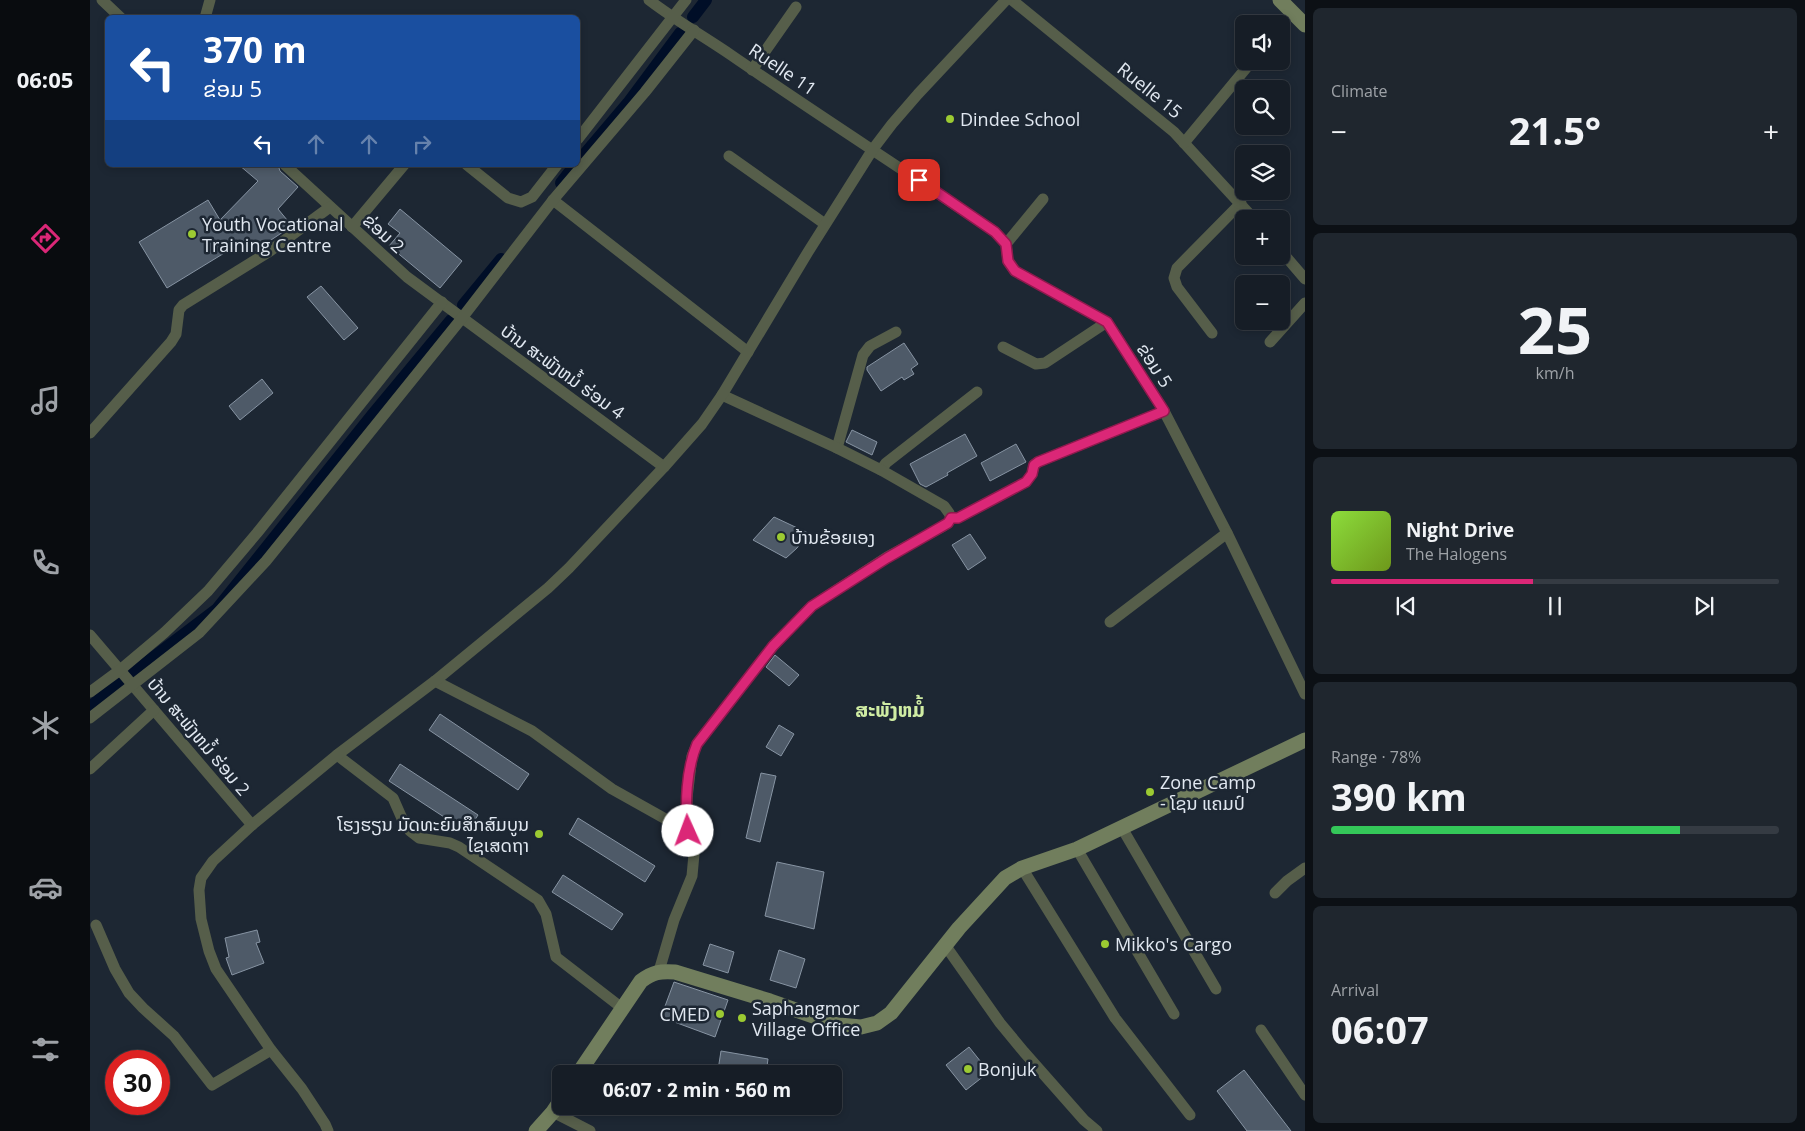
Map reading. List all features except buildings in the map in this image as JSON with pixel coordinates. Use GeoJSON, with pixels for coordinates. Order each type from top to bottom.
{"type":"FeatureCollection","features":[{"type":"Feature","properties":{"kind":"street"},"geometry":{"type":"LineString","coordinates":[[102,0],[118,15]]}},
{"type":"Feature","properties":{"kind":"street"},"geometry":{"type":"LineString","coordinates":[[206,15],[210,0]]}},
{"type":"Feature","properties":{"kind":"street","name":"Ruelle 11"},"geometry":{"type":"LineString","coordinates":[[649,0],[673,18],[873,149]]}},
{"type":"Feature","properties":{"kind":"street"},"geometry":{"type":"LineString","coordinates":[[580,136],[686,0]]}},
{"type":"Feature","properties":{"kind":"street"},"geometry":{"type":"LineString","coordinates":[[328,1131],[302,1089],[271,1050],[216,969],[209,951],[201,919],[199,890],[201,878],[213,861],[252,825],[337,755],[436,680],[548,588],[664,467],[702,424],[722,395],[825,224],[873,149],[912,102],[1006,0]]}},
{"type":"Feature","properties":{"kind":"street","name":"Ruelle 15"},"geometry":{"type":"LineString","coordinates":[[1012,0],[1174,132],[1247,210]]}},
{"type":"Feature","properties":{"kind":"street"},"geometry":{"type":"LineString","coordinates":[[1280,0],[1305,23]]}},
{"type":"Feature","properties":{"kind":"street"},"geometry":{"type":"LineString","coordinates":[[752,70],[796,7]]}},
{"type":"Feature","properties":{"kind":"street"},"geometry":{"type":"LineString","coordinates":[[90,718],[199,633],[260,568],[462,318],[553,200],[645,92],[694,30]]}},
{"type":"Feature","properties":{"kind":"street"},"geometry":{"type":"LineString","coordinates":[[1184,143],[1245,70]]}},
{"type":"Feature","properties":{"kind":"street"},"geometry":{"type":"LineString","coordinates":[[873,149],[995,232],[1006,244],[1043,199]]}},
{"type":"Feature","properties":{"kind":"street"},"geometry":{"type":"LineString","coordinates":[[729,156],[825,224]]}},
{"type":"Feature","properties":{"kind":"street","name":"ຂ່ອມ 2"},"geometry":{"type":"LineString","coordinates":[[287,167],[407,277],[442,302]]}},
{"type":"Feature","properties":{"kind":"street"},"geometry":{"type":"LineString","coordinates":[[352,227],[402,167]]}},
{"type":"Feature","properties":{"kind":"street"},"geometry":{"type":"LineString","coordinates":[[469,167],[508,198],[521,202],[532,197],[555,167]]}},
{"type":"Feature","properties":{"kind":"street"},"geometry":{"type":"LineString","coordinates":[[553,200],[748,352]]}},
{"type":"Feature","properties":{"kind":"street"},"geometry":{"type":"LineString","coordinates":[[1212,333],[1176,287],[1174,278],[1177,268],[1241,203]]}},
{"type":"Feature","properties":{"kind":"street"},"geometry":{"type":"LineString","coordinates":[[90,434],[171,342],[176,334],[179,310],[183,305],[270,251],[330,207]]}},
{"type":"Feature","properties":{"kind":"street","name":"ຂ່ອມ 5"},"geometry":{"type":"LineString","coordinates":[[1006,244],[1008,261],[1015,271],[1107,322],[1164,411],[1227,533],[1305,694]]}},
{"type":"Feature","properties":{"kind":"street"},"geometry":{"type":"LineString","coordinates":[[1290,262],[1305,279]]}},
{"type":"Feature","properties":{"kind":"street"},"geometry":{"type":"LineString","coordinates":[[90,692],[120,670],[164,633],[208,591],[257,533],[442,302]]}},
{"type":"Feature","properties":{"kind":"street","name":"ບ້ານ ສະພັງຫມໍ້ ຮ່ອມ 4"},"geometry":{"type":"LineString","coordinates":[[442,302],[664,467]]}},
{"type":"Feature","properties":{"kind":"street"},"geometry":{"type":"LineString","coordinates":[[1270,342],[1305,303]]}},
{"type":"Feature","properties":{"kind":"street"},"geometry":{"type":"LineString","coordinates":[[1003,347],[1036,364],[1045,363],[1107,322]]}},
{"type":"Feature","properties":{"kind":"street"},"geometry":{"type":"LineString","coordinates":[[837,448],[863,355],[870,346],[896,332]]}},
{"type":"Feature","properties":{"kind":"street"},"geometry":{"type":"LineString","coordinates":[[881,470],[886,464],[977,392]]}},
{"type":"Feature","properties":{"kind":"street"},"geometry":{"type":"LineString","coordinates":[[722,395],[881,470],[944,506],[951,518]]}},
{"type":"Feature","properties":{"kind":"street"},"geometry":{"type":"LineString","coordinates":[[951,518],[958,518],[1026,482],[1032,474],[1034,465],[1038,462],[1164,411]]}},
{"type":"Feature","properties":{"kind":"street"},"geometry":{"type":"LineString","coordinates":[[659,971],[674,920],[692,876],[694,854],[693,844],[688,831],[687,798],[692,756],[697,744],[773,646],[812,606],[887,558],[948,523],[951,518]]}},
{"type":"Feature","properties":{"kind":"street"},"geometry":{"type":"LineString","coordinates":[[1110,622],[1227,533]]}},
{"type":"Feature","properties":{"kind":"street","name":"ບ້ານ ສະພັງຫມໍ້ ຮ່ອມ 2"},"geometry":{"type":"LineString","coordinates":[[90,635],[252,825]]}},
{"type":"Feature","properties":{"kind":"street"},"geometry":{"type":"LineString","coordinates":[[436,680],[532,731],[612,789],[688,831]]}},
{"type":"Feature","properties":{"kind":"street"},"geometry":{"type":"LineString","coordinates":[[90,769],[154,710]]}},
{"type":"Feature","properties":{"kind":"street"},"geometry":{"type":"LineString","coordinates":[[584,1065],[641,981],[650,974],[659,971],[675,972],[770,1001],[839,1025],[861,1027],[877,1023],[891,1013],[959,928],[1005,878],[1022,868],[1077,849],[1305,740]]}},
{"type":"Feature","properties":{"kind":"street"},"geometry":{"type":"LineString","coordinates":[[337,755],[393,798],[404,823],[419,838],[450,843],[459,847],[538,900],[546,914],[556,957],[622,1008]]}},
{"type":"Feature","properties":{"kind":"street"},"geometry":{"type":"LineString","coordinates":[[1122,828],[1216,989]]}},
{"type":"Feature","properties":{"kind":"street"},"geometry":{"type":"LineString","coordinates":[[1077,849],[1174,1014]]}},
{"type":"Feature","properties":{"kind":"street"},"geometry":{"type":"LineString","coordinates":[[1022,868],[1115,1018],[1190,1115]]}},
{"type":"Feature","properties":{"kind":"street"},"geometry":{"type":"LineString","coordinates":[[1275,893],[1294,875],[1305,868]]}},
{"type":"Feature","properties":{"kind":"street"},"geometry":{"type":"LineString","coordinates":[[96,925],[115,969],[129,993],[174,1036],[212,1084],[271,1050]]}},
{"type":"Feature","properties":{"kind":"street"},"geometry":{"type":"LineString","coordinates":[[945,945],[1000,1023],[1084,1120],[1097,1131]]}},
{"type":"Feature","properties":{"kind":"street"},"geometry":{"type":"LineString","coordinates":[[1261,1030],[1305,1095]]}},
{"type":"Feature","properties":{"kind":"street"},"geometry":{"type":"LineString","coordinates":[[536,1131],[552,1113]]}},
{"type":"Feature","properties":{"kind":"street"},"geometry":{"type":"LineString","coordinates":[[559,1115],[590,1131]]}},
{"type":"Feature","properties":{"kind":"waterway"},"geometry":{"type":"LineString","coordinates":[[693,17],[706,0]]}},
{"type":"Feature","properties":{"kind":"waterway"},"geometry":{"type":"LineString","coordinates":[[580,160],[628,103],[680,33]]}},
{"type":"Feature","properties":{"kind":"waterway"},"geometry":{"type":"LineString","coordinates":[[561,183],[573,167]]}},
{"type":"Feature","properties":{"kind":"waterway"},"geometry":{"type":"LineString","coordinates":[[463,305],[501,259]]}},
{"type":"Feature","properties":{"kind":"waterway"},"geometry":{"type":"LineString","coordinates":[[134,672],[217,609],[451,320]]}},
{"type":"Feature","properties":{"kind":"waterway"},"geometry":{"type":"LineString","coordinates":[[90,707],[120,683]]}},
{"type":"Feature","properties":{"kind":"place","name":"Dindee School"},"geometry":{"type":"Point","coordinates":[950,119]}},
{"type":"Feature","properties":{"kind":"place","name":"Youth Vocational Training Centre"},"geometry":{"type":"Point","coordinates":[192,234]}},
{"type":"Feature","properties":{"kind":"place","name":"ບ້ານຂ້ອຍເອງ"},"geometry":{"type":"Point","coordinates":[781,537]}},
{"type":"Feature","properties":{"kind":"place","name":"Zone Camp - ໂຊນ ແຄມປ໌"},"geometry":{"type":"Point","coordinates":[1150,792]}},
{"type":"Feature","properties":{"kind":"place","name":"ໂຮງຮຽນ ມັດທະຍົມສຶກສົມບູນ ໄຊເສດຖາ"},"geometry":{"type":"Point","coordinates":[539,834]}},
{"type":"Feature","properties":{"kind":"place","name":"Mikko's Cargo"},"geometry":{"type":"Point","coordinates":[1105,944]}},
{"type":"Feature","properties":{"kind":"place","name":"CMED"},"geometry":{"type":"Point","coordinates":[720,1014]}},
{"type":"Feature","properties":{"kind":"place","name":"Saphangmor Village Office"},"geometry":{"type":"Point","coordinates":[742,1018]}},
{"type":"Feature","properties":{"kind":"place","name":"Bonjuk"},"geometry":{"type":"Point","coordinates":[968,1069]}},
{"type":"Feature","properties":{"kind":"district","name":"ສະພັງຫມໍ້"},"geometry":{"type":"Point","coordinates":[890,709]}},
{"type":"Feature","properties":{"kind":"route"},"geometry":{"type":"LineString","coordinates":[[688,831],[686,819],[687,798],[692,756],[697,744],[773,646],[812,606],[887,558],[948,523],[951,518],[958,518],[1026,482],[1032,474],[1034,465],[1038,462],[1164,411],[1107,322],[1015,271],[1008,261],[1006,244],[995,232],[919,180]]}}]}
